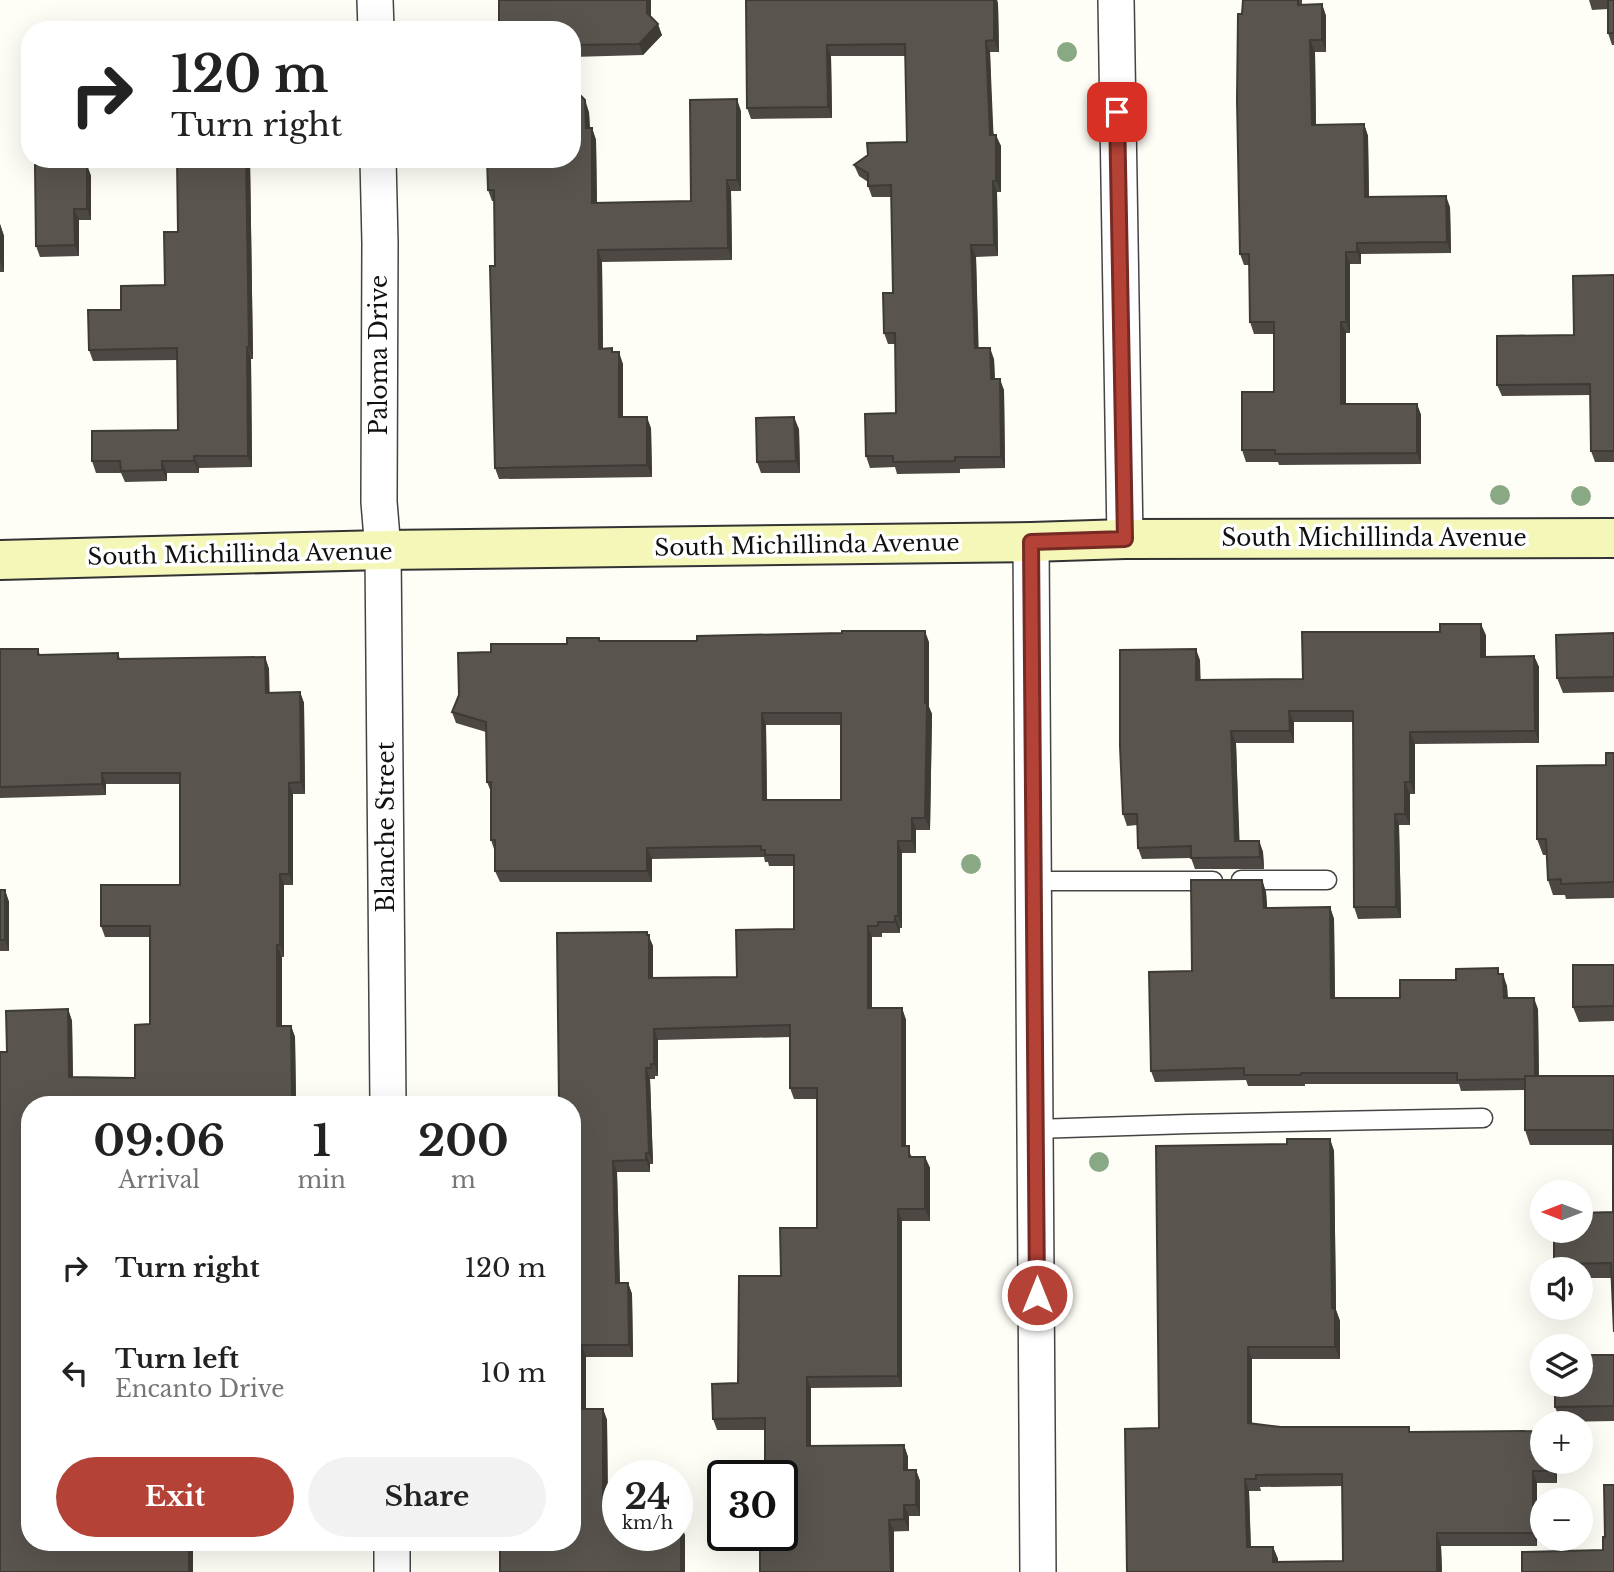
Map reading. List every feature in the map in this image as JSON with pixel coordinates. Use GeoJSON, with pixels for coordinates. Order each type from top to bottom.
{"type":"FeatureCollection","features":[{"type":"Feature","properties":{"kind":"main road","name":"South Michillinda Avenue"},"geometry":{"type":"LineString","coordinates":[[0,559],[383,550],[1125,539],[1614,538]]}},
{"type":"Feature","properties":{"kind":"street"},"geometry":{"type":"LineString","coordinates":[[375,0],[376,21]]}},
{"type":"Feature","properties":{"kind":"street"},"geometry":{"type":"LineString","coordinates":[[1116,0],[1125,539]]}},
{"type":"Feature","properties":{"kind":"street","name":"Paloma Drive"},"geometry":{"type":"LineString","coordinates":[[378,168],[379,502],[383,550]]}},
{"type":"Feature","properties":{"kind":"street"},"geometry":{"type":"LineString","coordinates":[[1031,542],[1038,1572]]}},
{"type":"Feature","properties":{"kind":"street","name":"Blanche Street"},"geometry":{"type":"LineString","coordinates":[[383,550],[388,1096]]}},
{"type":"Feature","properties":{"kind":"street"},"geometry":{"type":"LineString","coordinates":[[392,1551],[392,1572]]}},
{"type":"Feature","properties":{"kind":"lane"},"geometry":{"type":"LineString","coordinates":[[1034,881],[1327,880]]}},
{"type":"Feature","properties":{"kind":"lane"},"geometry":{"type":"LineString","coordinates":[[1035,1129],[1483,1118]]}},
{"type":"Feature","properties":{"kind":"building"},"geometry":{"type":"Polygon","coordinates":[[[499,0],[647,0],[647,13],[658,24],[639,44],[581,45],[581,21],[499,21],[499,0]]]}},
{"type":"Feature","properties":{"kind":"building"},"geometry":{"type":"Polygon","coordinates":[[[746,0],[994,0],[994,40],[986,41],[990,135],[996,135],[996,181],[993,181],[994,245],[971,245],[975,348],[990,348],[991,379],[1000,379],[1001,457],[955,457],[955,461],[893,462],[893,456],[866,456],[865,414],[896,413],[895,333],[884,333],[883,293],[893,293],[891,185],[868,186],[868,173],[854,165],[868,155],[867,143],[907,142],[905,44],[827,45],[828,107],[747,108],[746,0]]]}},
{"type":"Feature","properties":{"kind":"building"},"geometry":{"type":"Polygon","coordinates":[[[1243,0],[1298,0],[1298,5],[1322,4],[1322,40],[1310,40],[1312,125],[1364,124],[1365,197],[1446,196],[1447,242],[1357,243],[1357,252],[1346,252],[1346,322],[1341,322],[1341,404],[1417,404],[1417,453],[1275,454],[1275,450],[1242,450],[1242,392],[1274,392],[1274,322],[1250,322],[1249,254],[1240,254],[1238,14],[1242,14],[1243,0]]]}},
{"type":"Feature","properties":{"kind":"building"},"geometry":{"type":"Polygon","coordinates":[[[1608,0],[1614,0],[1614,33],[1608,33],[1608,0]]]}},
{"type":"Feature","properties":{"kind":"building"},"geometry":{"type":"Polygon","coordinates":[[[581,96],[585,100],[586,128],[592,128],[592,203],[691,201],[690,100],[737,99],[737,180],[727,180],[728,248],[598,250],[599,349],[612,348],[612,352],[619,352],[619,417],[647,417],[647,465],[495,468],[490,266],[495,266],[494,190],[488,190],[487,168],[581,168],[581,96]]]}},
{"type":"Feature","properties":{"kind":"building"},"geometry":{"type":"Polygon","coordinates":[[[35,168],[87,168],[87,209],[74,209],[75,245],[36,246],[35,168]]]}},
{"type":"Feature","properties":{"kind":"building"},"geometry":{"type":"Polygon","coordinates":[[[177,168],[246,168],[248,456],[194,456],[194,461],[162,461],[162,470],[121,471],[120,461],[92,461],[92,431],[178,430],[177,348],[89,350],[88,310],[121,310],[121,286],[165,285],[164,232],[178,232],[177,168]]]}},
{"type":"Feature","properties":{"kind":"building"},"geometry":{"type":"Polygon","coordinates":[[[1614,275],[1614,451],[1591,451],[1590,384],[1497,385],[1497,336],[1574,335],[1573,276],[1614,275]]]}},
{"type":"Feature","properties":{"kind":"building"},"geometry":{"type":"Polygon","coordinates":[[[794,417],[796,461],[757,462],[756,418],[794,417]]]}},
{"type":"Feature","properties":{"kind":"building"},"geometry":{"type":"Polygon","coordinates":[[[1440,624],[1481,624],[1481,657],[1534,656],[1535,731],[1410,732],[1410,782],[1405,782],[1405,814],[1395,814],[1396,907],[1354,907],[1353,711],[1289,711],[1290,731],[1231,731],[1235,841],[1259,841],[1260,857],[1191,858],[1191,846],[1138,848],[1137,814],[1123,814],[1120,650],[1196,649],[1196,680],[1303,679],[1302,632],[1440,632],[1440,624]]]}},
{"type":"Feature","properties":{"kind":"building"},"geometry":{"type":"Polygon","coordinates":[[[925,631],[925,818],[912,818],[912,841],[898,841],[898,916],[895,916],[895,922],[878,922],[878,926],[868,926],[868,1008],[902,1008],[902,1146],[909,1146],[909,1157],[925,1157],[925,1209],[898,1209],[898,1376],[807,1377],[807,1446],[904,1445],[904,1470],[916,1470],[916,1505],[904,1505],[904,1519],[889,1520],[891,1572],[760,1572],[760,1551],[798,1551],[798,1460],[765,1460],[765,1418],[713,1419],[712,1384],[738,1383],[739,1276],[781,1276],[780,1228],[817,1228],[817,1088],[790,1088],[790,1025],[654,1029],[654,1064],[651,1064],[651,1068],[646,1068],[649,1153],[646,1153],[646,1160],[613,1161],[616,1283],[628,1283],[629,1345],[582,1345],[582,1409],[603,1409],[602,1551],[681,1551],[681,1572],[500,1572],[500,1551],[581,1551],[581,1096],[559,1096],[557,933],[647,932],[649,978],[737,977],[736,930],[794,929],[794,855],[765,855],[761,846],[647,848],[647,871],[495,871],[495,840],[491,840],[491,782],[487,782],[486,722],[452,712],[459,695],[458,653],[491,652],[491,644],[567,644],[567,638],[599,638],[599,641],[697,641],[697,636],[925,631]],[[762,713],[763,800],[841,800],[841,713],[762,713]]]}},
{"type":"Feature","properties":{"kind":"building"},"geometry":{"type":"Polygon","coordinates":[[[1614,633],[1614,677],[1557,678],[1556,635],[1614,633]]]}},
{"type":"Feature","properties":{"kind":"building"},"geometry":{"type":"Polygon","coordinates":[[[0,649],[38,649],[38,655],[118,653],[118,659],[265,657],[266,693],[300,692],[301,782],[289,783],[289,874],[280,874],[280,945],[277,945],[277,1026],[291,1026],[292,1096],[21,1096],[21,1551],[189,1551],[189,1572],[0,1572],[0,1052],[7,1052],[6,1011],[68,1009],[69,1077],[135,1078],[135,1025],[150,1024],[150,926],[101,926],[101,885],[180,885],[180,773],[102,773],[102,784],[0,787],[0,649]]]}},
{"type":"Feature","properties":{"kind":"building"},"geometry":{"type":"Polygon","coordinates":[[[1606,753],[1614,753],[1614,882],[1561,884],[1561,879],[1548,880],[1546,839],[1537,839],[1537,766],[1606,765],[1606,753]]]}},
{"type":"Feature","properties":{"kind":"building"},"geometry":{"type":"Polygon","coordinates":[[[1191,880],[1262,880],[1264,908],[1330,907],[1331,998],[1400,998],[1400,980],[1456,980],[1456,969],[1498,968],[1498,974],[1503,974],[1504,998],[1534,998],[1535,1076],[1525,1076],[1525,1079],[1457,1080],[1457,1073],[1244,1075],[1244,1068],[1151,1071],[1149,972],[1192,971],[1191,880]]]}},
{"type":"Feature","properties":{"kind":"building"},"geometry":{"type":"Polygon","coordinates":[[[0,890],[5,890],[5,940],[0,940],[0,890]]]}},
{"type":"Feature","properties":{"kind":"building"},"geometry":{"type":"Polygon","coordinates":[[[1573,965],[1614,965],[1614,1006],[1573,1007],[1573,965]]]}},
{"type":"Feature","properties":{"kind":"building"},"geometry":{"type":"Polygon","coordinates":[[[1525,1076],[1614,1076],[1614,1332],[1611,1263],[1593,1263],[1593,1257],[1554,1257],[1554,1243],[1593,1243],[1593,1213],[1613,1212],[1613,1130],[1525,1130],[1525,1076]]]}},
{"type":"Feature","properties":{"kind":"building"},"geometry":{"type":"Polygon","coordinates":[[[1287,1139],[1330,1139],[1335,1347],[1248,1347],[1248,1423],[1281,1427],[1409,1427],[1409,1432],[1530,1431],[1530,1474],[1533,1474],[1533,1488],[1530,1488],[1530,1533],[1437,1533],[1437,1572],[1127,1572],[1125,1429],[1159,1428],[1156,1146],[1287,1144],[1287,1139]],[[1342,1474],[1256,1475],[1256,1479],[1245,1479],[1247,1547],[1273,1547],[1273,1562],[1343,1561],[1342,1474]]]}},
{"type":"Feature","properties":{"kind":"building"},"geometry":{"type":"Polygon","coordinates":[[[1593,1355],[1614,1355],[1614,1406],[1555,1407],[1555,1397],[1593,1397],[1593,1355]]]}},
{"type":"Feature","properties":{"kind":"building"},"geometry":{"type":"Polygon","coordinates":[[[1604,1485],[1614,1485],[1614,1572],[1522,1572],[1522,1552],[1603,1550],[1604,1485]]]}},
{"type":"Feature","properties":{"kind":"route"},"geometry":{"type":"LineString","coordinates":[[1037,1295],[1031,542],[1125,539],[1117,112]]}}]}
